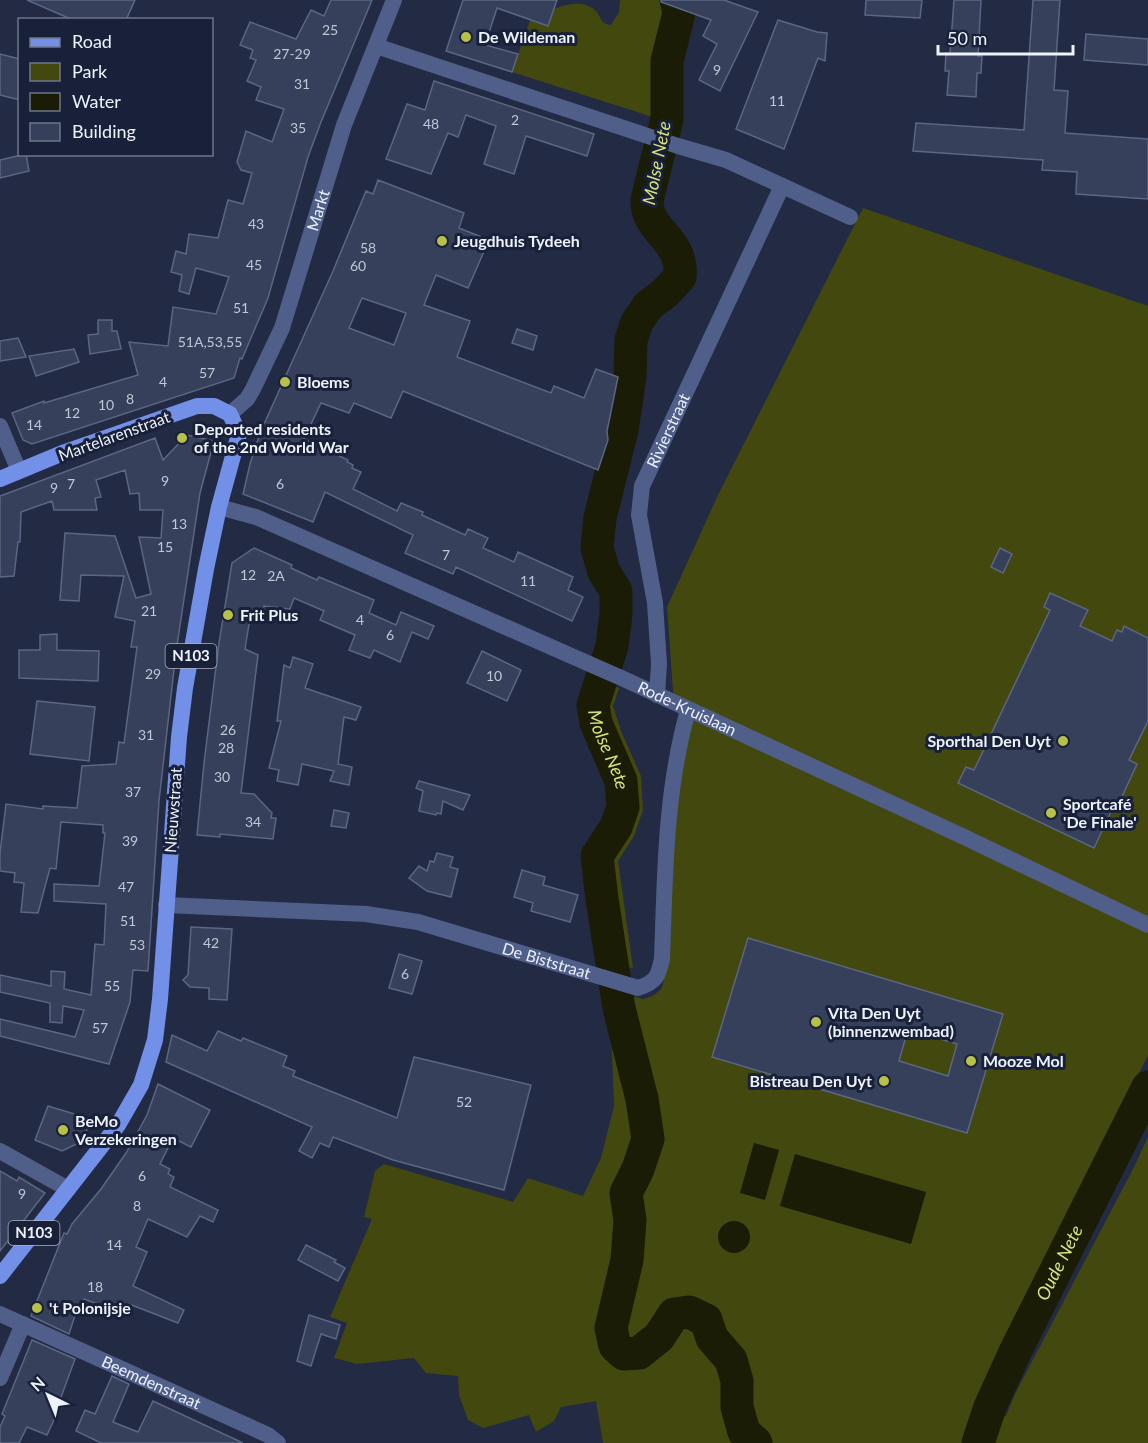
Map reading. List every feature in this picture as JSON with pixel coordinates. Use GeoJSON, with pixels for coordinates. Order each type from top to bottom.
{"type":"FeatureCollection","features":[{"type":"Feature","properties":{"kind":"main road","name":"Martelarenstraat"},"geometry":{"type":"LineString","coordinates":[[0,478],[197,406],[214,406],[230,414]]}},
{"type":"Feature","properties":{"kind":"main road","name":"Nieuwstraat"},"geometry":{"type":"LineString","coordinates":[[68,1189],[118,1125],[141,1085],[155,1040],[179,737],[185,688],[206,569],[219,507],[239,434],[230,414]]}},
{"type":"Feature","properties":{"kind":"main road","name":"N103"},"geometry":{"type":"LineString","coordinates":[[0,1276],[68,1189]]}},
{"type":"Feature","properties":{"kind":"street","name":"Markt"},"geometry":{"type":"LineString","coordinates":[[230,414],[247,399],[282,328],[344,125],[393,0]]}},
{"type":"Feature","properties":{"kind":"street"},"geometry":{"type":"LineString","coordinates":[[376,46],[726,160],[850,218]]}},
{"type":"Feature","properties":{"kind":"street","name":"Rivierstraat"},"geometry":{"type":"LineString","coordinates":[[657,695],[659,664],[655,603],[639,515],[642,486],[782,186]]}},
{"type":"Feature","properties":{"kind":"street"},"geometry":{"type":"LineString","coordinates":[[0,426],[19,471]]}},
{"type":"Feature","properties":{"kind":"street","name":"Rode-Kruislaan"},"geometry":{"type":"LineString","coordinates":[[219,507],[256,517],[621,678],[962,836],[1148,926]]}},
{"type":"Feature","properties":{"kind":"street","name":"De Biststraat"},"geometry":{"type":"LineString","coordinates":[[166,905],[366,914],[418,922],[638,988],[651,983],[659,973],[662,959],[668,813],[675,762],[688,710]]}},
{"type":"Feature","properties":{"kind":"street"},"geometry":{"type":"LineString","coordinates":[[0,1151],[68,1189]]}},
{"type":"Feature","properties":{"kind":"street","name":"Beemdenstraat"},"geometry":{"type":"LineString","coordinates":[[0,1314],[268,1435],[278,1443]]}},
{"type":"Feature","properties":{"kind":"street"},"geometry":{"type":"LineString","coordinates":[[0,1378],[23,1324]]}},
{"type":"Feature","properties":{"kind":"green space"},"geometry":{"type":"Polygon","coordinates":[[[620,0],[671,0],[674,12],[664,55],[659,119],[512,72],[530,20],[548,26],[554,9],[570,4],[580,4],[595,10],[603,21],[611,25],[619,12],[620,0]]]}},
{"type":"Feature","properties":{"kind":"green space"},"geometry":{"type":"Polygon","coordinates":[[[863,208],[1148,306],[1148,1055],[1035,1283],[976,1409],[970,1443],[603,1443],[596,1401],[561,1407],[554,1421],[536,1432],[529,1415],[483,1428],[468,1420],[459,1395],[458,1376],[426,1373],[414,1358],[357,1364],[334,1358],[347,1323],[330,1317],[372,1219],[364,1217],[375,1171],[384,1164],[513,1202],[528,1178],[583,1196],[601,1158],[614,1106],[611,1027],[623,993],[643,999],[653,996],[662,988],[668,955],[678,783],[691,724],[673,691],[667,607],[718,495],[863,208]]]}},
{"type":"Feature","properties":{"kind":"green space"},"geometry":{"type":"Polygon","coordinates":[[[600,680],[619,688],[613,706],[621,731],[641,776],[643,810],[634,836],[618,861],[633,968],[612,966],[597,856],[616,827],[623,807],[621,781],[596,723],[593,705],[600,680]]]}},
{"type":"Feature","properties":{"kind":"green space"},"geometry":{"type":"Polygon","coordinates":[[[1148,1137],[1148,1443],[987,1443],[995,1413],[1006,1416],[1015,1394],[1148,1137]]]}},
{"type":"Feature","properties":{"kind":"water"},"geometry":{"type":"Polygon","coordinates":[[[754,1143],[779,1150],[765,1200],[740,1193],[754,1143]]]}},
{"type":"Feature","properties":{"kind":"water"},"geometry":{"type":"Polygon","coordinates":[[[795,1154],[926,1192],[911,1244],[780,1206],[795,1154]]]}},
{"type":"Feature","properties":{"kind":"water"},"geometry":{"type":"Polygon","coordinates":[[[734,1221],[745,1226],[750,1237],[745,1248],[734,1253],[723,1248],[718,1237],[723,1226],[734,1221]]]}},
{"type":"Feature","properties":{"kind":"building"},"geometry":{"type":"Polygon","coordinates":[[[27,0],[135,0],[127,18],[68,18],[27,0]]]}},
{"type":"Feature","properties":{"kind":"building"},"geometry":{"type":"Polygon","coordinates":[[[331,0],[372,0],[308,157],[268,298],[242,359],[240,358],[234,378],[32,444],[23,440],[12,413],[44,401],[44,403],[138,375],[129,342],[168,346],[173,307],[216,314],[229,277],[196,268],[189,294],[179,291],[182,275],[171,272],[176,251],[186,254],[189,234],[218,238],[228,200],[243,204],[252,173],[241,170],[237,162],[246,131],[272,142],[284,109],[256,100],[261,87],[247,81],[256,60],[250,58],[253,50],[240,45],[250,22],[296,39],[311,10],[324,16],[331,0]]]}},
{"type":"Feature","properties":{"kind":"building","name":"De Wildeman"},"geometry":{"type":"Polygon","coordinates":[[[463,0],[557,0],[548,26],[497,8],[485,45],[518,54],[512,72],[446,51],[463,0]]]}},
{"type":"Feature","properties":{"kind":"building"},"geometry":{"type":"Polygon","coordinates":[[[661,0],[724,0],[758,12],[720,91],[699,80],[717,44],[703,36],[711,20],[661,2],[661,0]]]}},
{"type":"Feature","properties":{"kind":"building"},"geometry":{"type":"Polygon","coordinates":[[[866,0],[922,0],[920,18],[865,15],[866,0]]]}},
{"type":"Feature","properties":{"kind":"building"},"geometry":{"type":"Polygon","coordinates":[[[954,0],[981,0],[978,56],[982,56],[981,73],[977,73],[976,97],[947,95],[949,71],[945,71],[946,53],[950,54],[954,0]]]}},
{"type":"Feature","properties":{"kind":"building"},"geometry":{"type":"Polygon","coordinates":[[[1033,0],[1060,0],[1054,90],[1068,91],[1065,133],[1148,139],[1148,199],[1076,194],[1077,172],[1042,170],[1043,160],[913,151],[916,123],[1024,130],[1033,0]]]}},
{"type":"Feature","properties":{"kind":"building"},"geometry":{"type":"Polygon","coordinates":[[[778,20],[827,33],[825,61],[818,58],[784,149],[736,129],[778,20]]]}},
{"type":"Feature","properties":{"kind":"building"},"geometry":{"type":"Polygon","coordinates":[[[1086,34],[1148,39],[1148,65],[1084,60],[1086,34]]]}},
{"type":"Feature","properties":{"kind":"building"},"geometry":{"type":"Polygon","coordinates":[[[0,54],[18,58],[18,100],[0,95],[0,54]]]}},
{"type":"Feature","properties":{"kind":"building"},"geometry":{"type":"Polygon","coordinates":[[[434,81],[594,134],[587,156],[526,136],[514,174],[484,164],[496,126],[466,115],[458,137],[448,133],[431,174],[386,159],[407,104],[425,110],[434,81]]]}},
{"type":"Feature","properties":{"kind":"building"},"geometry":{"type":"Polygon","coordinates":[[[26,156],[29,171],[0,178],[0,160],[26,156]]]}},
{"type":"Feature","properties":{"kind":"building"},"geometry":{"type":"Polygon","coordinates":[[[378,180],[464,213],[459,228],[489,240],[468,288],[436,275],[424,305],[470,321],[457,357],[551,393],[554,386],[584,398],[596,369],[618,377],[607,431],[608,440],[598,470],[403,391],[391,418],[354,403],[349,413],[321,403],[304,439],[348,460],[347,462],[353,465],[352,468],[361,472],[353,489],[397,511],[401,503],[465,535],[468,529],[488,538],[483,548],[514,562],[518,552],[573,577],[568,590],[583,597],[572,621],[456,567],[453,574],[405,553],[413,535],[325,492],[313,522],[243,494],[260,433],[333,271],[366,191],[373,194],[378,180]],[[362,298],[349,328],[394,345],[406,313],[362,298]]]}},
{"type":"Feature","properties":{"kind":"building"},"geometry":{"type":"Polygon","coordinates":[[[98,320],[112,320],[112,331],[117,331],[121,349],[90,354],[88,335],[98,334],[98,320]]]}},
{"type":"Feature","properties":{"kind":"building"},"geometry":{"type":"Polygon","coordinates":[[[517,329],[537,336],[533,350],[512,343],[517,329]]]}},
{"type":"Feature","properties":{"kind":"building"},"geometry":{"type":"Polygon","coordinates":[[[18,338],[26,357],[0,361],[0,341],[18,338]]]}},
{"type":"Feature","properties":{"kind":"building"},"geometry":{"type":"Polygon","coordinates":[[[74,349],[79,362],[36,376],[29,356],[74,349]]]}},
{"type":"Feature","properties":{"kind":"building"},"geometry":{"type":"Polygon","coordinates":[[[187,435],[214,441],[200,493],[176,652],[159,801],[148,971],[133,970],[130,1002],[109,1064],[0,1036],[0,1019],[75,1037],[84,1010],[63,1006],[62,1023],[50,1022],[50,1003],[0,992],[0,975],[51,986],[51,971],[65,972],[64,989],[91,995],[95,944],[104,945],[106,904],[54,901],[54,884],[99,886],[105,833],[103,833],[103,825],[61,822],[56,869],[50,868],[38,913],[21,912],[24,883],[14,882],[15,873],[0,871],[0,853],[6,804],[43,809],[43,806],[77,808],[82,766],[116,764],[119,742],[124,743],[137,647],[131,647],[135,621],[115,617],[124,576],[81,575],[79,601],[60,600],[65,533],[115,536],[136,598],[151,594],[139,537],[161,538],[163,510],[140,510],[139,493],[130,494],[125,470],[96,480],[101,497],[95,498],[97,510],[54,510],[52,501],[21,512],[20,542],[18,542],[14,576],[0,577],[0,496],[155,438],[163,460],[187,435]]]}},
{"type":"Feature","properties":{"kind":"building"},"geometry":{"type":"Polygon","coordinates":[[[254,548],[292,565],[291,568],[317,580],[319,577],[374,600],[369,613],[396,625],[401,612],[434,626],[428,639],[412,632],[400,662],[374,650],[370,658],[349,650],[355,635],[320,620],[324,611],[294,598],[290,609],[264,606],[263,616],[251,612],[245,649],[258,655],[241,793],[254,794],[272,813],[271,818],[276,818],[273,839],[220,834],[220,837],[197,835],[219,643],[232,563],[254,548]]]}},
{"type":"Feature","properties":{"kind":"building"},"geometry":{"type":"Polygon","coordinates":[[[1000,548],[1012,554],[1003,573],[991,567],[1000,548]]]}},
{"type":"Feature","properties":{"kind":"building","name":"Sporthal Den Uyt"},"geometry":{"type":"Polygon","coordinates":[[[1050,593],[1088,610],[1080,626],[1112,641],[1117,630],[1122,632],[1124,626],[1148,638],[1148,721],[1129,760],[1137,764],[1120,801],[1117,799],[1094,848],[958,783],[966,767],[974,770],[1050,610],[1044,607],[1050,593]]]}},
{"type":"Feature","properties":{"kind":"building"},"geometry":{"type":"Polygon","coordinates":[[[57,634],[57,650],[99,651],[98,681],[19,678],[19,650],[40,650],[40,635],[57,634]]]}},
{"type":"Feature","properties":{"kind":"building"},"geometry":{"type":"Polygon","coordinates":[[[482,651],[521,670],[507,701],[467,683],[482,651]]]}},
{"type":"Feature","properties":{"kind":"building"},"geometry":{"type":"Polygon","coordinates":[[[293,657],[313,664],[305,688],[361,707],[356,720],[344,717],[338,764],[352,767],[349,785],[330,781],[334,771],[302,764],[298,785],[277,781],[279,770],[269,768],[281,721],[277,721],[284,665],[290,668],[293,657]]]}},
{"type":"Feature","properties":{"kind":"building"},"geometry":{"type":"Polygon","coordinates":[[[37,701],[95,707],[89,761],[30,754],[37,701]]]}},
{"type":"Feature","properties":{"kind":"building"},"geometry":{"type":"Polygon","coordinates":[[[419,781],[470,795],[463,810],[443,801],[441,814],[419,811],[423,791],[416,788],[419,781]]]}},
{"type":"Feature","properties":{"kind":"building"},"geometry":{"type":"Polygon","coordinates":[[[334,810],[349,813],[346,828],[331,826],[334,810]]]}},
{"type":"Feature","properties":{"kind":"building"},"geometry":{"type":"Polygon","coordinates":[[[437,853],[453,857],[450,867],[458,869],[451,897],[427,891],[409,878],[419,866],[427,871],[430,861],[434,862],[437,853]]]}},
{"type":"Feature","properties":{"kind":"building"},"geometry":{"type":"Polygon","coordinates":[[[522,870],[545,877],[543,885],[578,895],[570,922],[531,911],[533,903],[514,897],[522,870]]]}},
{"type":"Feature","properties":{"kind":"building"},"geometry":{"type":"Polygon","coordinates":[[[191,927],[232,929],[227,1000],[209,999],[209,988],[190,987],[183,980],[188,975],[191,927]]]}},
{"type":"Feature","properties":{"kind":"building","name":"Vita Den Uyt (binnenzwembad)"},"geometry":{"type":"Polygon","coordinates":[[[748,938],[1003,1014],[967,1133],[712,1057],[748,938]],[[908,1029],[899,1061],[948,1076],[957,1044],[908,1029]]]}},
{"type":"Feature","properties":{"kind":"building"},"geometry":{"type":"Polygon","coordinates":[[[399,954],[422,961],[412,994],[389,988],[399,954]]]}},
{"type":"Feature","properties":{"kind":"building"},"geometry":{"type":"Polygon","coordinates":[[[218,1031],[241,1041],[243,1038],[287,1056],[283,1066],[295,1071],[293,1076],[397,1118],[414,1057],[531,1085],[504,1190],[393,1160],[333,1137],[329,1147],[320,1143],[312,1158],[299,1151],[312,1127],[166,1062],[172,1035],[207,1051],[218,1031]]]}},
{"type":"Feature","properties":{"kind":"building"},"geometry":{"type":"Polygon","coordinates":[[[158,1084],[210,1110],[191,1147],[173,1138],[160,1164],[170,1169],[168,1174],[174,1177],[170,1187],[218,1210],[213,1222],[200,1216],[187,1237],[148,1219],[136,1247],[147,1252],[133,1286],[184,1310],[178,1323],[129,1304],[124,1314],[84,1299],[80,1308],[78,1306],[69,1334],[31,1316],[64,1233],[67,1234],[72,1224],[101,1189],[126,1153],[147,1115],[158,1084]]]}},
{"type":"Feature","properties":{"kind":"building"},"geometry":{"type":"Polygon","coordinates":[[[48,1106],[91,1119],[83,1141],[62,1151],[35,1140],[48,1106]]]}},
{"type":"Feature","properties":{"kind":"building"},"geometry":{"type":"Polygon","coordinates":[[[0,1171],[17,1181],[19,1177],[45,1193],[0,1251],[0,1171]]]}},
{"type":"Feature","properties":{"kind":"building"},"geometry":{"type":"Polygon","coordinates":[[[306,1245],[336,1260],[334,1262],[345,1268],[338,1281],[298,1260],[306,1245]]]}},
{"type":"Feature","properties":{"kind":"building"},"geometry":{"type":"Polygon","coordinates":[[[309,1315],[340,1325],[336,1339],[321,1334],[311,1366],[297,1361],[309,1315]]]}},
{"type":"Feature","properties":{"kind":"building"},"geometry":{"type":"Polygon","coordinates":[[[32,1340],[75,1359],[56,1411],[58,1411],[47,1435],[27,1427],[19,1443],[0,1443],[0,1427],[5,1416],[2,1414],[32,1340]]]}},
{"type":"Feature","properties":{"kind":"building"},"geometry":{"type":"Polygon","coordinates":[[[112,1376],[129,1384],[113,1422],[138,1432],[153,1401],[243,1443],[101,1443],[76,1431],[85,1410],[95,1414],[112,1376]]]}},
{"type":"Feature","properties":{"kind":"waterway","name":"Molse Nete"},"geometry":{"type":"LineString","coordinates":[[676,0],[679,13],[667,61],[667,119],[647,200],[652,220],[676,253],[680,264],[680,277],[648,306],[637,322],[631,340],[630,376],[622,430],[600,518],[597,548],[604,572],[616,591],[616,614],[612,646],[593,705],[596,723],[621,781],[623,807],[616,827],[597,856],[619,1008],[642,1099],[648,1139],[638,1169],[626,1193],[630,1220],[627,1260],[611,1328],[615,1346],[624,1354],[639,1353],[659,1337],[674,1314],[689,1312],[706,1320],[712,1338],[731,1360],[737,1381],[737,1407],[744,1432],[756,1443]]}},
{"type":"Feature","properties":{"kind":"waterway","name":"Oude Nete"},"geometry":{"type":"LineString","coordinates":[[978,1443],[990,1407],[1015,1352],[1148,1087]]}},
{"type":"Feature","properties":{"kind":"place","name":"De Wildeman"},"geometry":{"type":"Point","coordinates":[466,37]}},
{"type":"Feature","properties":{"kind":"place","name":"Jeugdhuis Tydeeh"},"geometry":{"type":"Point","coordinates":[442,241]}},
{"type":"Feature","properties":{"kind":"place","name":"Bloems"},"geometry":{"type":"Point","coordinates":[285,382]}},
{"type":"Feature","properties":{"kind":"place","name":"Deported residents of the 2nd World War"},"geometry":{"type":"Point","coordinates":[182,438]}},
{"type":"Feature","properties":{"kind":"place","name":"Frit Plus"},"geometry":{"type":"Point","coordinates":[228,615]}},
{"type":"Feature","properties":{"kind":"place","name":"Sporthal Den Uyt"},"geometry":{"type":"Point","coordinates":[1063,741]}},
{"type":"Feature","properties":{"kind":"place","name":"Sportcafé 'De Finale'"},"geometry":{"type":"Point","coordinates":[1051,813]}},
{"type":"Feature","properties":{"kind":"place","name":"Vita Den Uyt (binnenzwembad)"},"geometry":{"type":"Point","coordinates":[816,1022]}},
{"type":"Feature","properties":{"kind":"place","name":"Mooze Mol"},"geometry":{"type":"Point","coordinates":[971,1061]}},
{"type":"Feature","properties":{"kind":"place","name":"Bistreau Den Uyt"},"geometry":{"type":"Point","coordinates":[884,1081]}},
{"type":"Feature","properties":{"kind":"place","name":"BeMo Verzekeringen"},"geometry":{"type":"Point","coordinates":[63,1130]}},
{"type":"Feature","properties":{"kind":"place","name":"'t Polonijsje"},"geometry":{"type":"Point","coordinates":[37,1308]}}]}
